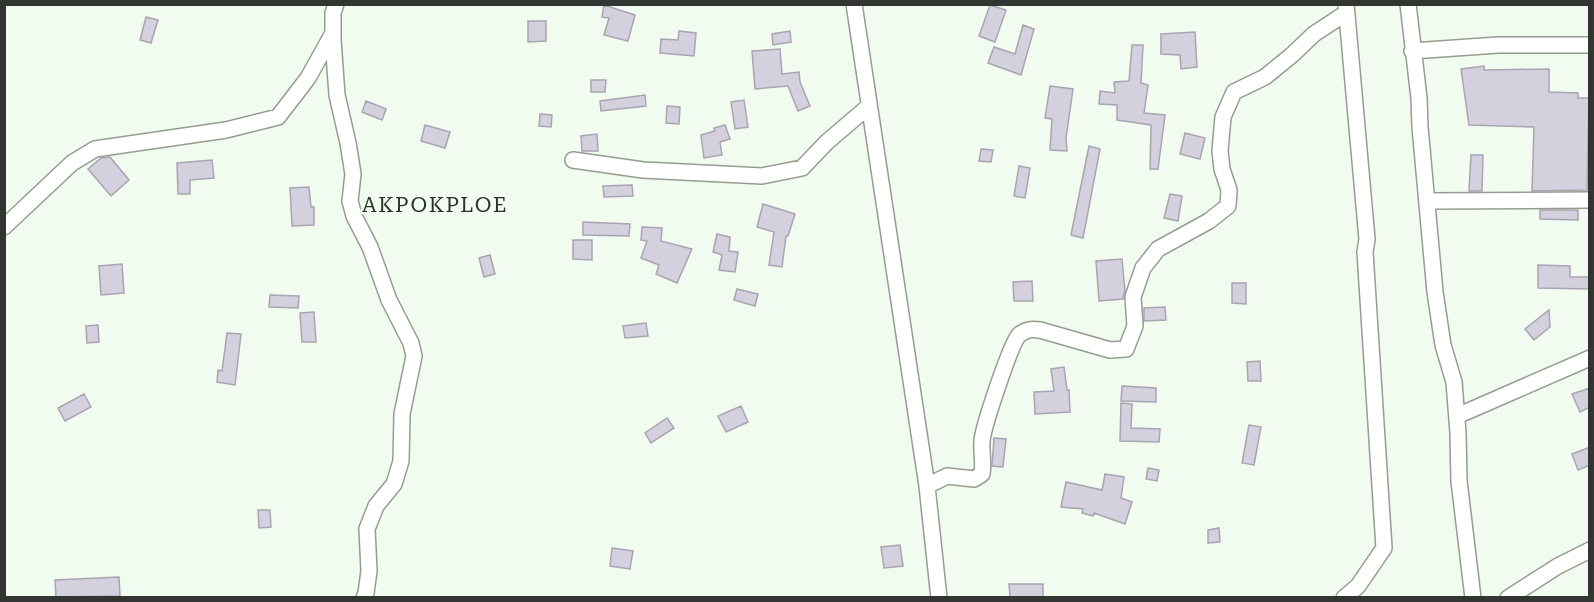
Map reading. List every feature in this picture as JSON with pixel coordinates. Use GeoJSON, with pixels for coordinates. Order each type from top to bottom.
{"type":"FeatureCollection","features":[{"type":"Feature","properties":{"kind":"street"},"geometry":{"type":"LineString","coordinates":[[336,4],[333,13],[333,33],[337,95],[348,143],[352,174],[350,201],[389,300],[411,343],[414,356],[402,414],[401,461],[394,484],[376,506],[367,529],[369,572],[364,597]]}},
{"type":"Feature","properties":{"kind":"street"},"geometry":{"type":"LineString","coordinates":[[854,4],[927,486],[939,597]]}},
{"type":"Feature","properties":{"kind":"street"},"geometry":{"type":"LineString","coordinates":[[1407,4],[1419,98],[1435,292],[1443,345],[1454,382],[1459,481],[1473,597]]}},
{"type":"Feature","properties":{"kind":"street"},"geometry":{"type":"LineString","coordinates":[[927,486],[947,476],[974,479],[982,474],[984,460],[982,442],[987,421],[1017,337],[1029,329],[1040,330],[1110,350],[1126,349],[1135,326],[1133,297],[1143,268],[1158,249],[1209,221],[1228,206],[1229,190],[1222,169],[1220,151],[1223,117],[1234,92],[1265,77],[1346,9]]}},
{"type":"Feature","properties":{"kind":"street"},"geometry":{"type":"LineString","coordinates":[[1344,597],[1358,586],[1384,548],[1365,252],[1367,239],[1346,9]]}},
{"type":"Feature","properties":{"kind":"street"},"geometry":{"type":"LineString","coordinates":[[4,226],[72,163],[95,149],[226,130],[278,117],[308,78],[333,33]]}},
{"type":"Feature","properties":{"kind":"street"},"geometry":{"type":"LineString","coordinates":[[1413,51],[1498,45],[1590,45]]}},
{"type":"Feature","properties":{"kind":"street"},"geometry":{"type":"LineString","coordinates":[[573,160],[643,170],[762,176],[802,168],[827,142],[869,106]]}},
{"type":"Feature","properties":{"kind":"street"},"geometry":{"type":"LineString","coordinates":[[1427,201],[1590,200]]}},
{"type":"Feature","properties":{"kind":"street"},"geometry":{"type":"LineString","coordinates":[[1457,416],[1590,358]]}},
{"type":"Feature","properties":{"kind":"street"},"geometry":{"type":"LineString","coordinates":[[1508,597],[1558,566],[1590,550]]}},
{"type":"Feature","properties":{"kind":"building"},"geometry":{"type":"Polygon","coordinates":[[[604,5],[635,15],[628,41],[604,35],[609,18],[602,17],[604,5]]]}},
{"type":"Feature","properties":{"kind":"building"},"geometry":{"type":"Polygon","coordinates":[[[990,5],[1006,10],[995,42],[979,36],[990,5]]]}},
{"type":"Feature","properties":{"kind":"building"},"geometry":{"type":"Polygon","coordinates":[[[146,17],[158,20],[151,43],[140,40],[146,17]]]}},
{"type":"Feature","properties":{"kind":"building"},"geometry":{"type":"Polygon","coordinates":[[[528,21],[546,21],[546,41],[528,42],[528,21]]]}},
{"type":"Feature","properties":{"kind":"building"},"geometry":{"type":"Polygon","coordinates":[[[1023,25],[1034,29],[1021,75],[988,63],[994,47],[1015,54],[1023,25]]]}},
{"type":"Feature","properties":{"kind":"building"},"geometry":{"type":"Polygon","coordinates":[[[679,31],[696,33],[694,56],[660,53],[661,39],[678,40],[679,31]]]}},
{"type":"Feature","properties":{"kind":"building"},"geometry":{"type":"Polygon","coordinates":[[[790,31],[791,42],[773,45],[772,34],[790,31]]]}},
{"type":"Feature","properties":{"kind":"building"},"geometry":{"type":"Polygon","coordinates":[[[1195,32],[1197,67],[1181,69],[1180,55],[1161,54],[1161,34],[1195,32]]]}},
{"type":"Feature","properties":{"kind":"building"},"geometry":{"type":"Polygon","coordinates":[[[1132,45],[1143,45],[1141,83],[1148,85],[1144,113],[1165,115],[1158,169],[1150,169],[1151,125],[1117,120],[1117,105],[1099,104],[1100,91],[1115,93],[1114,82],[1129,81],[1132,45]]]}},
{"type":"Feature","properties":{"kind":"building"},"geometry":{"type":"Polygon","coordinates":[[[780,49],[782,74],[799,72],[800,82],[810,106],[798,111],[788,86],[755,89],[752,51],[780,49]]]}},
{"type":"Feature","properties":{"kind":"building"},"geometry":{"type":"Polygon","coordinates":[[[1484,66],[1484,70],[1549,69],[1549,92],[1578,93],[1578,98],[1589,98],[1587,190],[1532,191],[1534,127],[1469,125],[1461,69],[1484,66]]]}},
{"type":"Feature","properties":{"kind":"building"},"geometry":{"type":"Polygon","coordinates":[[[591,80],[606,80],[605,92],[591,92],[591,80]]]}},
{"type":"Feature","properties":{"kind":"building"},"geometry":{"type":"Polygon","coordinates":[[[1050,86],[1073,89],[1066,138],[1067,151],[1050,150],[1052,119],[1045,118],[1050,86]]]}},
{"type":"Feature","properties":{"kind":"building"},"geometry":{"type":"Polygon","coordinates":[[[645,95],[646,106],[601,111],[600,101],[645,95]]]}},
{"type":"Feature","properties":{"kind":"building"},"geometry":{"type":"Polygon","coordinates":[[[744,100],[748,127],[735,129],[731,102],[744,100]]]}},
{"type":"Feature","properties":{"kind":"building"},"geometry":{"type":"Polygon","coordinates":[[[366,101],[386,109],[382,120],[362,112],[366,101]]]}},
{"type":"Feature","properties":{"kind":"building"},"geometry":{"type":"Polygon","coordinates":[[[667,106],[680,107],[679,124],[666,123],[667,106]]]}},
{"type":"Feature","properties":{"kind":"building"},"geometry":{"type":"Polygon","coordinates":[[[540,114],[552,115],[551,127],[539,126],[540,114]]]}},
{"type":"Feature","properties":{"kind":"building"},"geometry":{"type":"Polygon","coordinates":[[[425,125],[450,132],[445,148],[421,141],[425,125]]]}},
{"type":"Feature","properties":{"kind":"building"},"geometry":{"type":"Polygon","coordinates":[[[725,125],[730,139],[720,142],[722,155],[704,158],[701,135],[725,125]]]}},
{"type":"Feature","properties":{"kind":"building"},"geometry":{"type":"Polygon","coordinates":[[[1185,133],[1205,138],[1200,159],[1180,154],[1185,133]]]}},
{"type":"Feature","properties":{"kind":"building"},"geometry":{"type":"Polygon","coordinates":[[[597,134],[598,151],[582,151],[581,136],[597,134]]]}},
{"type":"Feature","properties":{"kind":"building"},"geometry":{"type":"Polygon","coordinates":[[[1089,146],[1100,149],[1083,238],[1071,235],[1089,146]]]}},
{"type":"Feature","properties":{"kind":"building"},"geometry":{"type":"Polygon","coordinates":[[[981,149],[993,150],[991,162],[979,161],[981,149]]]}},
{"type":"Feature","properties":{"kind":"building"},"geometry":{"type":"Polygon","coordinates":[[[1471,155],[1483,155],[1482,191],[1469,191],[1471,155]]]}},
{"type":"Feature","properties":{"kind":"building"},"geometry":{"type":"Polygon","coordinates":[[[110,157],[129,180],[111,196],[88,169],[101,158],[110,157]]]}},
{"type":"Feature","properties":{"kind":"building"},"geometry":{"type":"Polygon","coordinates":[[[212,160],[214,178],[190,180],[190,194],[178,194],[177,163],[212,160]]]}},
{"type":"Feature","properties":{"kind":"building"},"geometry":{"type":"Polygon","coordinates":[[[1019,166],[1030,168],[1025,198],[1014,196],[1019,166]]]}},
{"type":"Feature","properties":{"kind":"building"},"geometry":{"type":"Polygon","coordinates":[[[632,185],[633,196],[604,197],[603,186],[632,185]]]}},
{"type":"Feature","properties":{"kind":"building"},"geometry":{"type":"Polygon","coordinates":[[[309,187],[311,207],[314,207],[314,225],[292,226],[290,188],[309,187]]]}},
{"type":"Feature","properties":{"kind":"building"},"geometry":{"type":"Polygon","coordinates":[[[1170,194],[1182,196],[1178,221],[1164,218],[1170,194]]]}},
{"type":"Feature","properties":{"kind":"building"},"geometry":{"type":"Polygon","coordinates":[[[763,204],[795,214],[788,236],[786,236],[782,267],[769,265],[774,232],[757,227],[763,204]]]}},
{"type":"Feature","properties":{"kind":"building"},"geometry":{"type":"Polygon","coordinates":[[[1540,210],[1578,210],[1578,220],[1540,219],[1540,210]]]}},
{"type":"Feature","properties":{"kind":"building"},"geometry":{"type":"Polygon","coordinates":[[[583,222],[630,224],[629,236],[583,235],[583,222]]]}},
{"type":"Feature","properties":{"kind":"building"},"geometry":{"type":"Polygon","coordinates":[[[642,227],[662,228],[661,241],[692,249],[677,283],[656,274],[659,265],[641,258],[647,241],[641,240],[642,227]]]}},
{"type":"Feature","properties":{"kind":"building"},"geometry":{"type":"Polygon","coordinates":[[[717,234],[730,237],[729,251],[738,252],[735,272],[719,270],[722,255],[713,252],[717,234]]]}},
{"type":"Feature","properties":{"kind":"building"},"geometry":{"type":"Polygon","coordinates":[[[573,240],[592,240],[592,260],[573,259],[573,240]]]}},
{"type":"Feature","properties":{"kind":"building"},"geometry":{"type":"Polygon","coordinates":[[[490,255],[495,274],[484,277],[479,258],[490,255]]]}},
{"type":"Feature","properties":{"kind":"building"},"geometry":{"type":"Polygon","coordinates":[[[1122,259],[1125,291],[1123,299],[1099,301],[1096,261],[1122,259]]]}},
{"type":"Feature","properties":{"kind":"building"},"geometry":{"type":"Polygon","coordinates":[[[122,264],[124,293],[101,295],[99,266],[122,264]]]}},
{"type":"Feature","properties":{"kind":"building"},"geometry":{"type":"Polygon","coordinates":[[[1538,265],[1570,266],[1570,277],[1590,277],[1590,289],[1538,288],[1538,265]]]}},
{"type":"Feature","properties":{"kind":"building"},"geometry":{"type":"Polygon","coordinates":[[[1032,281],[1033,301],[1014,301],[1013,282],[1032,281]]]}},
{"type":"Feature","properties":{"kind":"building"},"geometry":{"type":"Polygon","coordinates":[[[1232,283],[1246,283],[1246,304],[1232,303],[1232,283]]]}},
{"type":"Feature","properties":{"kind":"building"},"geometry":{"type":"Polygon","coordinates":[[[737,289],[758,294],[755,306],[734,300],[737,289]]]}},
{"type":"Feature","properties":{"kind":"building"},"geometry":{"type":"Polygon","coordinates":[[[270,295],[299,296],[298,308],[269,307],[270,295]]]}},
{"type":"Feature","properties":{"kind":"building"},"geometry":{"type":"Polygon","coordinates":[[[1165,307],[1166,320],[1144,321],[1144,308],[1165,307]]]}},
{"type":"Feature","properties":{"kind":"building"},"geometry":{"type":"Polygon","coordinates":[[[1549,310],[1550,327],[1534,340],[1525,329],[1549,310]]]}},
{"type":"Feature","properties":{"kind":"building"},"geometry":{"type":"Polygon","coordinates":[[[314,312],[316,342],[302,342],[300,313],[314,312]]]}},
{"type":"Feature","properties":{"kind":"building"},"geometry":{"type":"Polygon","coordinates":[[[646,323],[648,336],[625,338],[623,326],[646,323]]]}},
{"type":"Feature","properties":{"kind":"building"},"geometry":{"type":"Polygon","coordinates":[[[98,325],[99,342],[87,343],[86,326],[98,325]]]}},
{"type":"Feature","properties":{"kind":"building"},"geometry":{"type":"Polygon","coordinates":[[[227,333],[241,334],[235,385],[217,382],[218,370],[222,371],[227,333]]]}},
{"type":"Feature","properties":{"kind":"building"},"geometry":{"type":"Polygon","coordinates":[[[1260,361],[1261,381],[1248,381],[1247,362],[1260,361]]]}},
{"type":"Feature","properties":{"kind":"building"},"geometry":{"type":"Polygon","coordinates":[[[1064,367],[1067,390],[1069,390],[1070,412],[1035,414],[1034,392],[1054,391],[1051,369],[1064,367]]]}},
{"type":"Feature","properties":{"kind":"building"},"geometry":{"type":"Polygon","coordinates":[[[1122,386],[1156,388],[1156,402],[1121,401],[1122,386]]]}},
{"type":"Feature","properties":{"kind":"building"},"geometry":{"type":"Polygon","coordinates":[[[1590,388],[1590,407],[1580,412],[1572,394],[1590,388]]]}},
{"type":"Feature","properties":{"kind":"building"},"geometry":{"type":"Polygon","coordinates":[[[84,394],[91,407],[65,421],[58,408],[84,394]]]}},
{"type":"Feature","properties":{"kind":"building"},"geometry":{"type":"Polygon","coordinates":[[[1121,403],[1132,404],[1131,428],[1160,429],[1159,442],[1120,441],[1121,403]]]}},
{"type":"Feature","properties":{"kind":"building"},"geometry":{"type":"Polygon","coordinates":[[[741,406],[748,422],[726,432],[718,416],[741,406]]]}},
{"type":"Feature","properties":{"kind":"building"},"geometry":{"type":"Polygon","coordinates":[[[667,418],[674,428],[651,443],[645,433],[667,418]]]}},
{"type":"Feature","properties":{"kind":"building"},"geometry":{"type":"Polygon","coordinates":[[[1249,425],[1261,427],[1254,465],[1242,463],[1249,425]]]}},
{"type":"Feature","properties":{"kind":"building"},"geometry":{"type":"Polygon","coordinates":[[[994,438],[1006,439],[1003,467],[992,466],[994,438]]]}},
{"type":"Feature","properties":{"kind":"building"},"geometry":{"type":"Polygon","coordinates":[[[1590,447],[1590,465],[1578,470],[1572,454],[1590,447]]]}},
{"type":"Feature","properties":{"kind":"building"},"geometry":{"type":"Polygon","coordinates":[[[1148,468],[1159,470],[1157,481],[1146,479],[1148,468]]]}},
{"type":"Feature","properties":{"kind":"building"},"geometry":{"type":"Polygon","coordinates":[[[1105,474],[1124,477],[1121,498],[1132,502],[1125,524],[1094,513],[1093,516],[1082,513],[1083,509],[1061,507],[1066,482],[1102,490],[1105,474]]]}},
{"type":"Feature","properties":{"kind":"building"},"geometry":{"type":"Polygon","coordinates":[[[258,510],[270,510],[271,527],[259,528],[258,510]]]}},
{"type":"Feature","properties":{"kind":"building"},"geometry":{"type":"Polygon","coordinates":[[[1219,528],[1220,542],[1208,543],[1208,530],[1219,528]]]}},
{"type":"Feature","properties":{"kind":"building"},"geometry":{"type":"Polygon","coordinates":[[[900,545],[903,566],[884,568],[881,547],[900,545]]]}},
{"type":"Feature","properties":{"kind":"building"},"geometry":{"type":"Polygon","coordinates":[[[612,548],[633,551],[630,569],[610,566],[612,548]]]}},
{"type":"Feature","properties":{"kind":"building"},"geometry":{"type":"Polygon","coordinates":[[[119,577],[120,596],[56,597],[55,580],[119,577]]]}},
{"type":"Feature","properties":{"kind":"building"},"geometry":{"type":"Polygon","coordinates":[[[1009,584],[1043,584],[1043,597],[1010,597],[1009,584]]]}},
{"type":"Feature","properties":{"kind":"district","name":"AKPOKPLOE"},"geometry":{"type":"Point","coordinates":[435,205]}}]}
